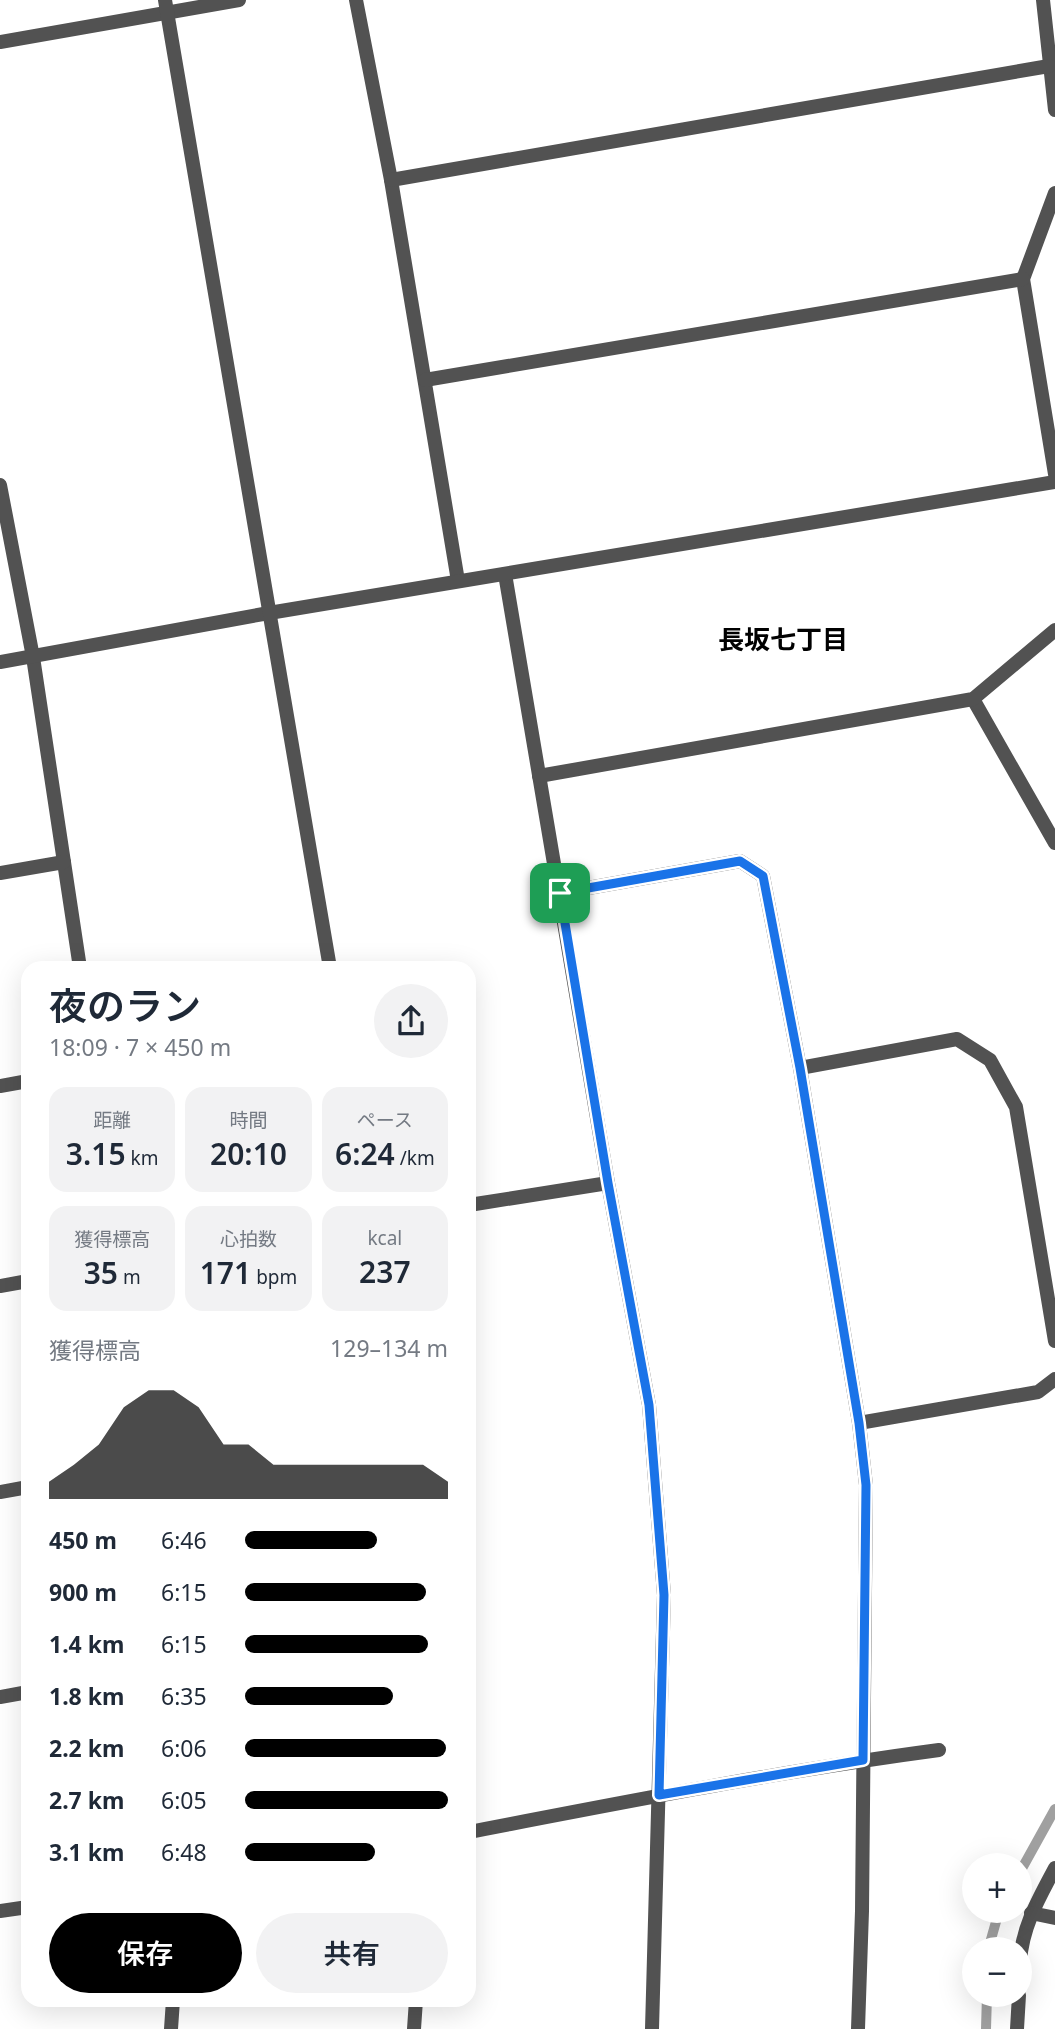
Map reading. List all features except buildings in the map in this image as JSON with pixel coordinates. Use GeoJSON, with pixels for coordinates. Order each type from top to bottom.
{"type":"FeatureCollection","features":[{"type":"Feature","properties":{"kind":"street"},"geometry":{"type":"LineString","coordinates":[[0,42],[166,7],[239,0]]}},
{"type":"Feature","properties":{"kind":"street"},"geometry":{"type":"LineString","coordinates":[[356,0],[391,180],[458,580]]}},
{"type":"Feature","properties":{"kind":"street"},"geometry":{"type":"LineString","coordinates":[[1043,0],[1055,110]]}},
{"type":"Feature","properties":{"kind":"street"},"geometry":{"type":"LineString","coordinates":[[166,7],[329,961]]}},
{"type":"Feature","properties":{"kind":"street"},"geometry":{"type":"LineString","coordinates":[[391,180],[1049,66]]}},
{"type":"Feature","properties":{"kind":"street"},"geometry":{"type":"LineString","coordinates":[[1055,193],[1023,279],[1055,474]]}},
{"type":"Feature","properties":{"kind":"street"},"geometry":{"type":"LineString","coordinates":[[425,380],[1023,279]]}},
{"type":"Feature","properties":{"kind":"street"},"geometry":{"type":"LineString","coordinates":[[0,662],[269,612],[1055,482]]}},
{"type":"Feature","properties":{"kind":"street"},"geometry":{"type":"LineString","coordinates":[[0,485],[33,657],[79,961]]}},
{"type":"Feature","properties":{"kind":"street"},"geometry":{"type":"LineString","coordinates":[[505,574],[650,1419],[664,1595],[652,2029]]}},
{"type":"Feature","properties":{"kind":"street"},"geometry":{"type":"LineString","coordinates":[[539,776],[973,699],[1055,630]]}},
{"type":"Feature","properties":{"kind":"street"},"geometry":{"type":"LineString","coordinates":[[973,699],[1055,842]]}},
{"type":"Feature","properties":{"kind":"street"},"geometry":{"type":"LineString","coordinates":[[560,893],[740,861],[763,876],[800,1068],[859,1423],[866,1485],[858,2029]]}},
{"type":"Feature","properties":{"kind":"street"},"geometry":{"type":"LineString","coordinates":[[0,873],[64,862]]}},
{"type":"Feature","properties":{"kind":"street"},"geometry":{"type":"LineString","coordinates":[[800,1068],[957,1038],[990,1060],[1016,1107],[1055,1342]]}},
{"type":"Feature","properties":{"kind":"street"},"geometry":{"type":"LineString","coordinates":[[0,1086],[21,1082]]}},
{"type":"Feature","properties":{"kind":"street"},"geometry":{"type":"LineString","coordinates":[[476,1204],[608,1183]]}},
{"type":"Feature","properties":{"kind":"street"},"geometry":{"type":"LineString","coordinates":[[0,1286],[21,1283]]}},
{"type":"Feature","properties":{"kind":"street"},"geometry":{"type":"LineString","coordinates":[[859,1423],[1038,1392],[1055,1379]]}},
{"type":"Feature","properties":{"kind":"street"},"geometry":{"type":"LineString","coordinates":[[0,1492],[21,1488]]}},
{"type":"Feature","properties":{"kind":"street"},"geometry":{"type":"LineString","coordinates":[[0,1697],[21,1693]]}},
{"type":"Feature","properties":{"kind":"street"},"geometry":{"type":"LineString","coordinates":[[476,1831],[659,1795],[863,1760],[939,1750]]}},
{"type":"Feature","properties":{"kind":"street"},"geometry":{"type":"LineString","coordinates":[[1032,1911],[1055,1868]]}},
{"type":"Feature","properties":{"kind":"street"},"geometry":{"type":"LineString","coordinates":[[0,1911],[21,1908]]}},
{"type":"Feature","properties":{"kind":"street"},"geometry":{"type":"LineString","coordinates":[[1032,1913],[1055,1918]]}},
{"type":"Feature","properties":{"kind":"street"},"geometry":{"type":"LineString","coordinates":[[171,2029],[173,2007]]}},
{"type":"Feature","properties":{"kind":"street"},"geometry":{"type":"LineString","coordinates":[[414,2029],[416,2007]]}},
{"type":"Feature","properties":{"kind":"street"},"geometry":{"type":"LineString","coordinates":[[1017,2029],[1018,2007]]}},
{"type":"Feature","properties":{"kind":"waterway"},"geometry":{"type":"LineString","coordinates":[[1031,1853],[1055,1809]]}},
{"type":"Feature","properties":{"kind":"waterway"},"geometry":{"type":"LineString","coordinates":[[992,1937],[996,1923]]}},
{"type":"Feature","properties":{"kind":"waterway"},"geometry":{"type":"LineString","coordinates":[[986,2029],[987,2007]]}},
{"type":"Feature","properties":{"kind":"district","name":"長坂七丁目"},"geometry":{"type":"Point","coordinates":[783,639]}},
{"type":"Feature","properties":{"kind":"route"},"geometry":{"type":"LineString","coordinates":[[740,861],[763,876],[800,1068],[859,1423],[866,1485],[863,1760],[659,1795],[664,1595],[649,1405],[608,1183],[560,893],[740,861]]}}]}
